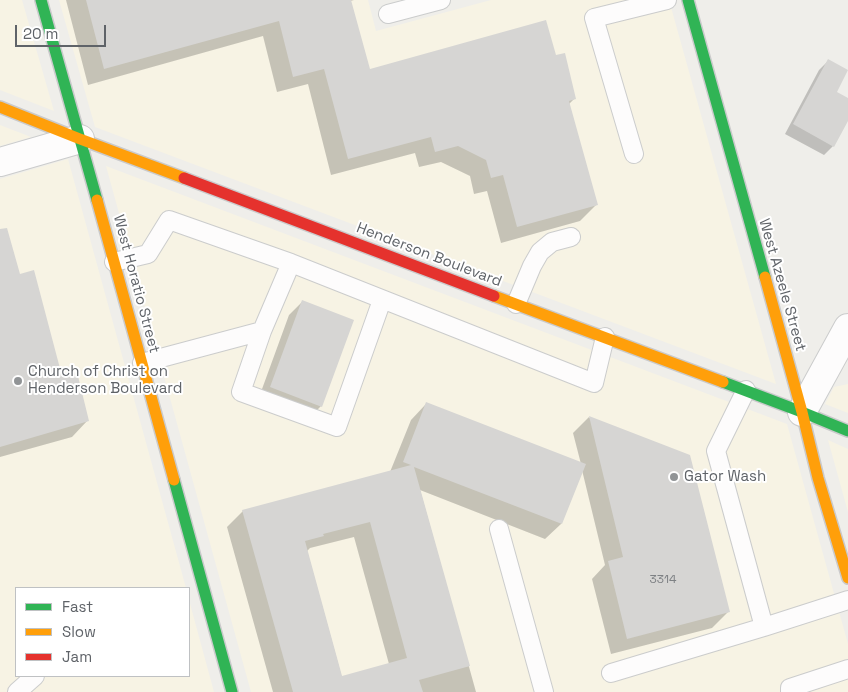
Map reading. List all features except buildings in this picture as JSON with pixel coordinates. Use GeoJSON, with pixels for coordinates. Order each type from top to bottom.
{"type":"FeatureCollection","features":[{"type":"Feature","properties":{"kind":"main road","name":"West Horatio Street"},"geometry":{"type":"LineString","coordinates":[[41,0],[142,363],[196,588],[232,692]]}},
{"type":"Feature","properties":{"kind":"main road","name":"West Azeele Street"},"geometry":{"type":"LineString","coordinates":[[688,0],[802,412],[818,478],[848,578]]}},
{"type":"Feature","properties":{"kind":"main road","name":"Henderson Boulevard"},"geometry":{"type":"LineString","coordinates":[[0,107],[848,430]]}},
{"type":"Feature","properties":{"kind":"street"},"geometry":{"type":"LineString","coordinates":[[0,162],[80,139]]}},
{"type":"Feature","properties":{"kind":"street"},"geometry":{"type":"LineString","coordinates":[[802,412],[848,328]]}},
{"type":"Feature","properties":{"kind":"lane"},"geometry":{"type":"LineString","coordinates":[[388,14],[441,0]]}},
{"type":"Feature","properties":{"kind":"lane"},"geometry":{"type":"LineString","coordinates":[[634,154],[594,18],[667,0]]}},
{"type":"Feature","properties":{"kind":"lane"},"geometry":{"type":"LineString","coordinates":[[114,262],[148,254],[169,220],[291,263],[594,384],[605,337]]}},
{"type":"Feature","properties":{"kind":"lane"},"geometry":{"type":"LineString","coordinates":[[516,304],[540,252],[552,242],[571,237]]}},
{"type":"Feature","properties":{"kind":"lane"},"geometry":{"type":"LineString","coordinates":[[291,263],[262,331],[241,392],[337,427],[382,300]]}},
{"type":"Feature","properties":{"kind":"lane"},"geometry":{"type":"LineString","coordinates":[[142,363],[262,331]]}},
{"type":"Feature","properties":{"kind":"lane"},"geometry":{"type":"LineString","coordinates":[[746,390],[716,451],[764,627]]}},
{"type":"Feature","properties":{"kind":"lane"},"geometry":{"type":"LineString","coordinates":[[500,529],[544,692]]}},
{"type":"Feature","properties":{"kind":"lane"},"geometry":{"type":"LineString","coordinates":[[610,673],[848,600]]}},
{"type":"Feature","properties":{"kind":"lane"},"geometry":{"type":"LineString","coordinates":[[790,692],[790,688],[848,669]]}},
{"type":"Feature","properties":{"kind":"lane"},"geometry":{"type":"LineString","coordinates":[[17,692],[34,677]]}},
{"type":"Feature","properties":{"kind":"shaded area"},"geometry":{"type":"Polygon","coordinates":[[[0,0],[22,0],[54,111],[0,90],[0,0]]]}},
{"type":"Feature","properties":{"kind":"shaded area"},"geometry":{"type":"Polygon","coordinates":[[[59,0],[368,0],[376,31],[491,0],[669,0],[776,384],[95,127],[59,0]]]}},
{"type":"Feature","properties":{"kind":"shaded area"},"geometry":{"type":"Polygon","coordinates":[[[0,125],[31,137],[0,146],[0,125]]]}},
{"type":"Feature","properties":{"kind":"shaded area"},"geometry":{"type":"Polygon","coordinates":[[[68,159],[186,587],[15,587],[15,677],[190,677],[190,604],[214,692],[0,692],[0,179],[68,159]]]}},
{"type":"Feature","properties":{"kind":"shaded area"},"geometry":{"type":"Polygon","coordinates":[[[106,166],[787,424],[848,644],[848,692],[251,692],[106,166]]]}},
{"type":"Feature","properties":{"kind":"shaded area"},"geometry":{"type":"Polygon","coordinates":[[[848,384],[848,413],[825,404],[834,387],[848,384]]]}},
{"type":"Feature","properties":{"kind":"shaded area"},"geometry":{"type":"Polygon","coordinates":[[[828,440],[848,449],[848,512],[828,440]]]}},
{"type":"Feature","properties":{"kind":"traffic: fast"},"geometry":{"type":"LineString","coordinates":[[41,0],[97,200]]}},
{"type":"Feature","properties":{"kind":"traffic: fast"},"geometry":{"type":"LineString","coordinates":[[688,0],[765,277]]}},
{"type":"Feature","properties":{"kind":"traffic: fast"},"geometry":{"type":"LineString","coordinates":[[723,382],[848,431]]}},
{"type":"Feature","properties":{"kind":"traffic: fast"},"geometry":{"type":"LineString","coordinates":[[174,480],[232,692]]}},
{"type":"Feature","properties":{"kind":"traffic: slow"},"geometry":{"type":"LineString","coordinates":[[0,107],[184,178]]}},
{"type":"Feature","properties":{"kind":"traffic: slow"},"geometry":{"type":"LineString","coordinates":[[97,200],[174,480]]}},
{"type":"Feature","properties":{"kind":"traffic: slow"},"geometry":{"type":"LineString","coordinates":[[765,277],[818,478],[848,578]]}},
{"type":"Feature","properties":{"kind":"traffic: slow"},"geometry":{"type":"LineString","coordinates":[[494,296],[723,382]]}},
{"type":"Feature","properties":{"kind":"traffic: jam"},"geometry":{"type":"LineString","coordinates":[[184,178],[494,296]]}},
{"type":"Feature","properties":{"kind":"place","name":"Church of Christ on Henderson Boulevard"},"geometry":{"type":"Point","coordinates":[18,381]}},
{"type":"Feature","properties":{"kind":"place","name":"Gator Wash"},"geometry":{"type":"Point","coordinates":[674,477]}}]}
